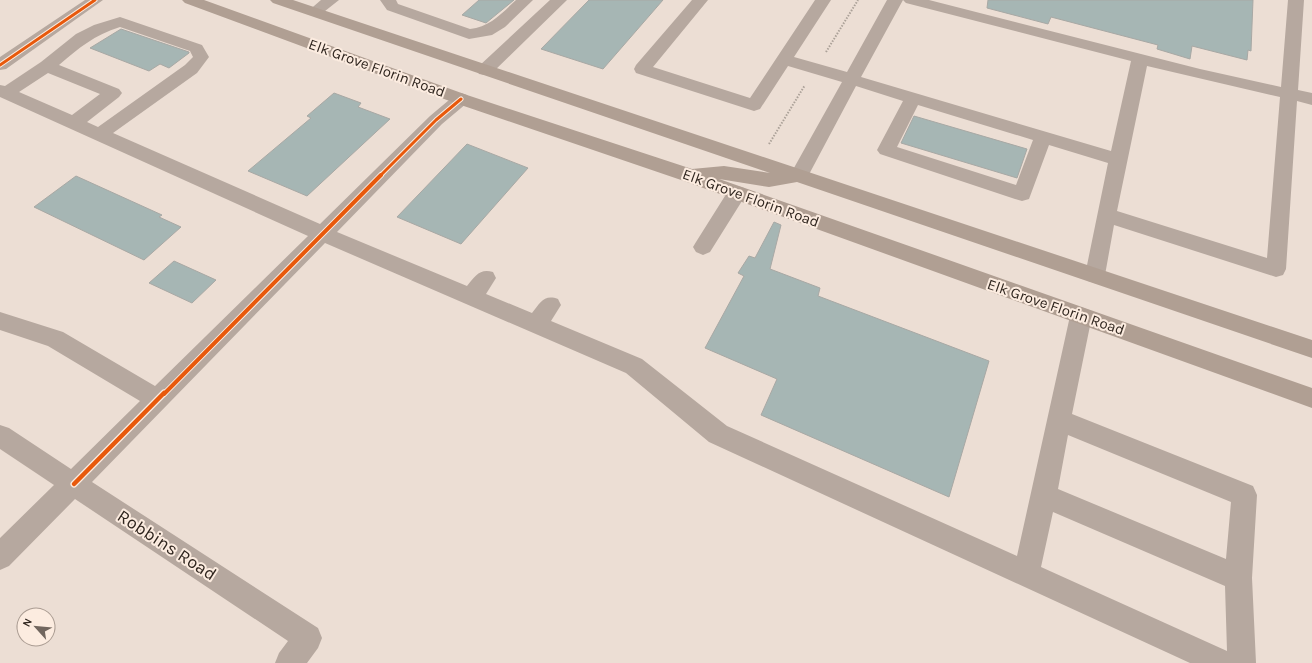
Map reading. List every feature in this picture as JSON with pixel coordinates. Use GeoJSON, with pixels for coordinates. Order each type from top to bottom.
{"type":"FeatureCollection","features":[{"type":"Feature","properties":{"kind":"main road","name":"Elk Grove Florin Road"},"geometry":{"type":"LineString","coordinates":[[190,0],[461,99],[691,176],[1312,398]]}},
{"type":"Feature","properties":{"kind":"main road","name":"Elk Grove Florin Road"},"geometry":{"type":"LineString","coordinates":[[278,0],[1312,349]]}},
{"type":"Feature","properties":{"kind":"main road"},"geometry":{"type":"LineString","coordinates":[[691,176],[726,172],[763,180],[781,181],[799,175]]}},
{"type":"Feature","properties":{"kind":"street"},"geometry":{"type":"LineString","coordinates":[[0,65],[95,0]]}},
{"type":"Feature","properties":{"kind":"street"},"geometry":{"type":"LineString","coordinates":[[315,12],[331,0]]}},
{"type":"Feature","properties":{"kind":"street"},"geometry":{"type":"LineString","coordinates":[[388,0],[392,7],[470,34],[486,32],[500,24],[525,0]]}},
{"type":"Feature","properties":{"kind":"street"},"geometry":{"type":"LineString","coordinates":[[485,70],[559,0]]}},
{"type":"Feature","properties":{"kind":"street"},"geometry":{"type":"LineString","coordinates":[[700,0],[642,69],[754,105],[823,0]]}},
{"type":"Feature","properties":{"kind":"street"},"geometry":{"type":"LineString","coordinates":[[799,175],[896,0]]}},
{"type":"Feature","properties":{"kind":"street"},"geometry":{"type":"LineString","coordinates":[[911,0],[1200,74],[1312,99]]}},
{"type":"Feature","properties":{"kind":"street"},"geometry":{"type":"LineString","coordinates":[[1106,215],[1276,269],[1296,0]]}},
{"type":"Feature","properties":{"kind":"street"},"geometry":{"type":"LineString","coordinates":[[3,91],[47,66],[82,37],[100,28],[120,22],[196,48],[201,57],[191,70],[99,135]]}},
{"type":"Feature","properties":{"kind":"street"},"geometry":{"type":"LineString","coordinates":[[784,58],[1118,160]]}},
{"type":"Feature","properties":{"kind":"street"},"geometry":{"type":"LineString","coordinates":[[1096,275],[1106,215],[1140,59]]}},
{"type":"Feature","properties":{"kind":"street"},"geometry":{"type":"LineString","coordinates":[[47,66],[113,93],[73,123]]}},
{"type":"Feature","properties":{"kind":"street"},"geometry":{"type":"LineString","coordinates":[[3,91],[323,234],[471,297],[543,315],[634,366],[718,434],[1222,663]]}},
{"type":"Feature","properties":{"kind":"street"},"geometry":{"type":"LineString","coordinates":[[913,98],[886,150],[1022,194],[1043,137]]}},
{"type":"Feature","properties":{"kind":"street"},"geometry":{"type":"LineString","coordinates":[[0,557],[436,120],[461,99]]}},
{"type":"Feature","properties":{"kind":"street"},"geometry":{"type":"LineString","coordinates":[[703,247],[737,193]]}},
{"type":"Feature","properties":{"kind":"street"},"geometry":{"type":"LineString","coordinates":[[471,297],[486,278]]}},
{"type":"Feature","properties":{"kind":"street"},"geometry":{"type":"LineString","coordinates":[[1026,574],[1044,496],[1081,316]]}},
{"type":"Feature","properties":{"kind":"street"},"geometry":{"type":"LineString","coordinates":[[0,321],[55,339],[158,400]]}},
{"type":"Feature","properties":{"kind":"street"},"geometry":{"type":"LineString","coordinates":[[1059,420],[1244,496],[1238,578],[1242,663]]}},
{"type":"Feature","properties":{"kind":"street","name":"Robbins Road"},"geometry":{"type":"LineString","coordinates":[[0,436],[308,638],[290,663]]}},
{"type":"Feature","properties":{"kind":"street"},"geometry":{"type":"LineString","coordinates":[[1044,496],[1238,578]]}},
{"type":"Feature","properties":{"kind":"building"},"geometry":{"type":"Polygon","coordinates":[[[479,0],[514,0],[486,23],[462,15],[479,0]]]}},
{"type":"Feature","properties":{"kind":"building"},"geometry":{"type":"Polygon","coordinates":[[[589,0],[663,0],[603,69],[541,49],[589,0]]]}},
{"type":"Feature","properties":{"kind":"building"},"geometry":{"type":"Polygon","coordinates":[[[988,0],[1253,0],[1251,51],[1248,50],[1247,60],[1192,46],[1190,59],[1157,49],[1158,45],[1051,17],[1048,24],[987,8],[988,0]]]}},
{"type":"Feature","properties":{"kind":"building"},"geometry":{"type":"Polygon","coordinates":[[[121,29],[189,53],[169,68],[160,64],[149,71],[90,48],[121,29]]]}},
{"type":"Feature","properties":{"kind":"building"},"geometry":{"type":"Polygon","coordinates":[[[334,93],[361,103],[358,107],[390,119],[307,196],[248,171],[311,118],[307,116],[334,93]]]}},
{"type":"Feature","properties":{"kind":"building"},"geometry":{"type":"Polygon","coordinates":[[[914,116],[1027,149],[1017,178],[901,143],[914,116]]]}},
{"type":"Feature","properties":{"kind":"building"},"geometry":{"type":"Polygon","coordinates":[[[467,144],[528,168],[461,244],[397,217],[467,144]]]}},
{"type":"Feature","properties":{"kind":"building"},"geometry":{"type":"Polygon","coordinates":[[[76,176],[162,215],[159,217],[181,227],[144,260],[34,207],[76,176]]]}},
{"type":"Feature","properties":{"kind":"building"},"geometry":{"type":"Polygon","coordinates":[[[774,222],[781,225],[770,269],[820,288],[818,296],[989,361],[949,497],[761,415],[777,379],[705,348],[744,276],[738,273],[749,256],[755,258],[774,222]]]}},
{"type":"Feature","properties":{"kind":"building"},"geometry":{"type":"Polygon","coordinates":[[[174,261],[216,280],[192,303],[149,283],[174,261]]]}},
{"type":"Feature","properties":{"kind":"cycle path"},"geometry":{"type":"LineString","coordinates":[[0,65],[95,0]]}},
{"type":"Feature","properties":{"kind":"cycle path"},"geometry":{"type":"LineString","coordinates":[[74,484],[436,120],[461,99]]}}]}
